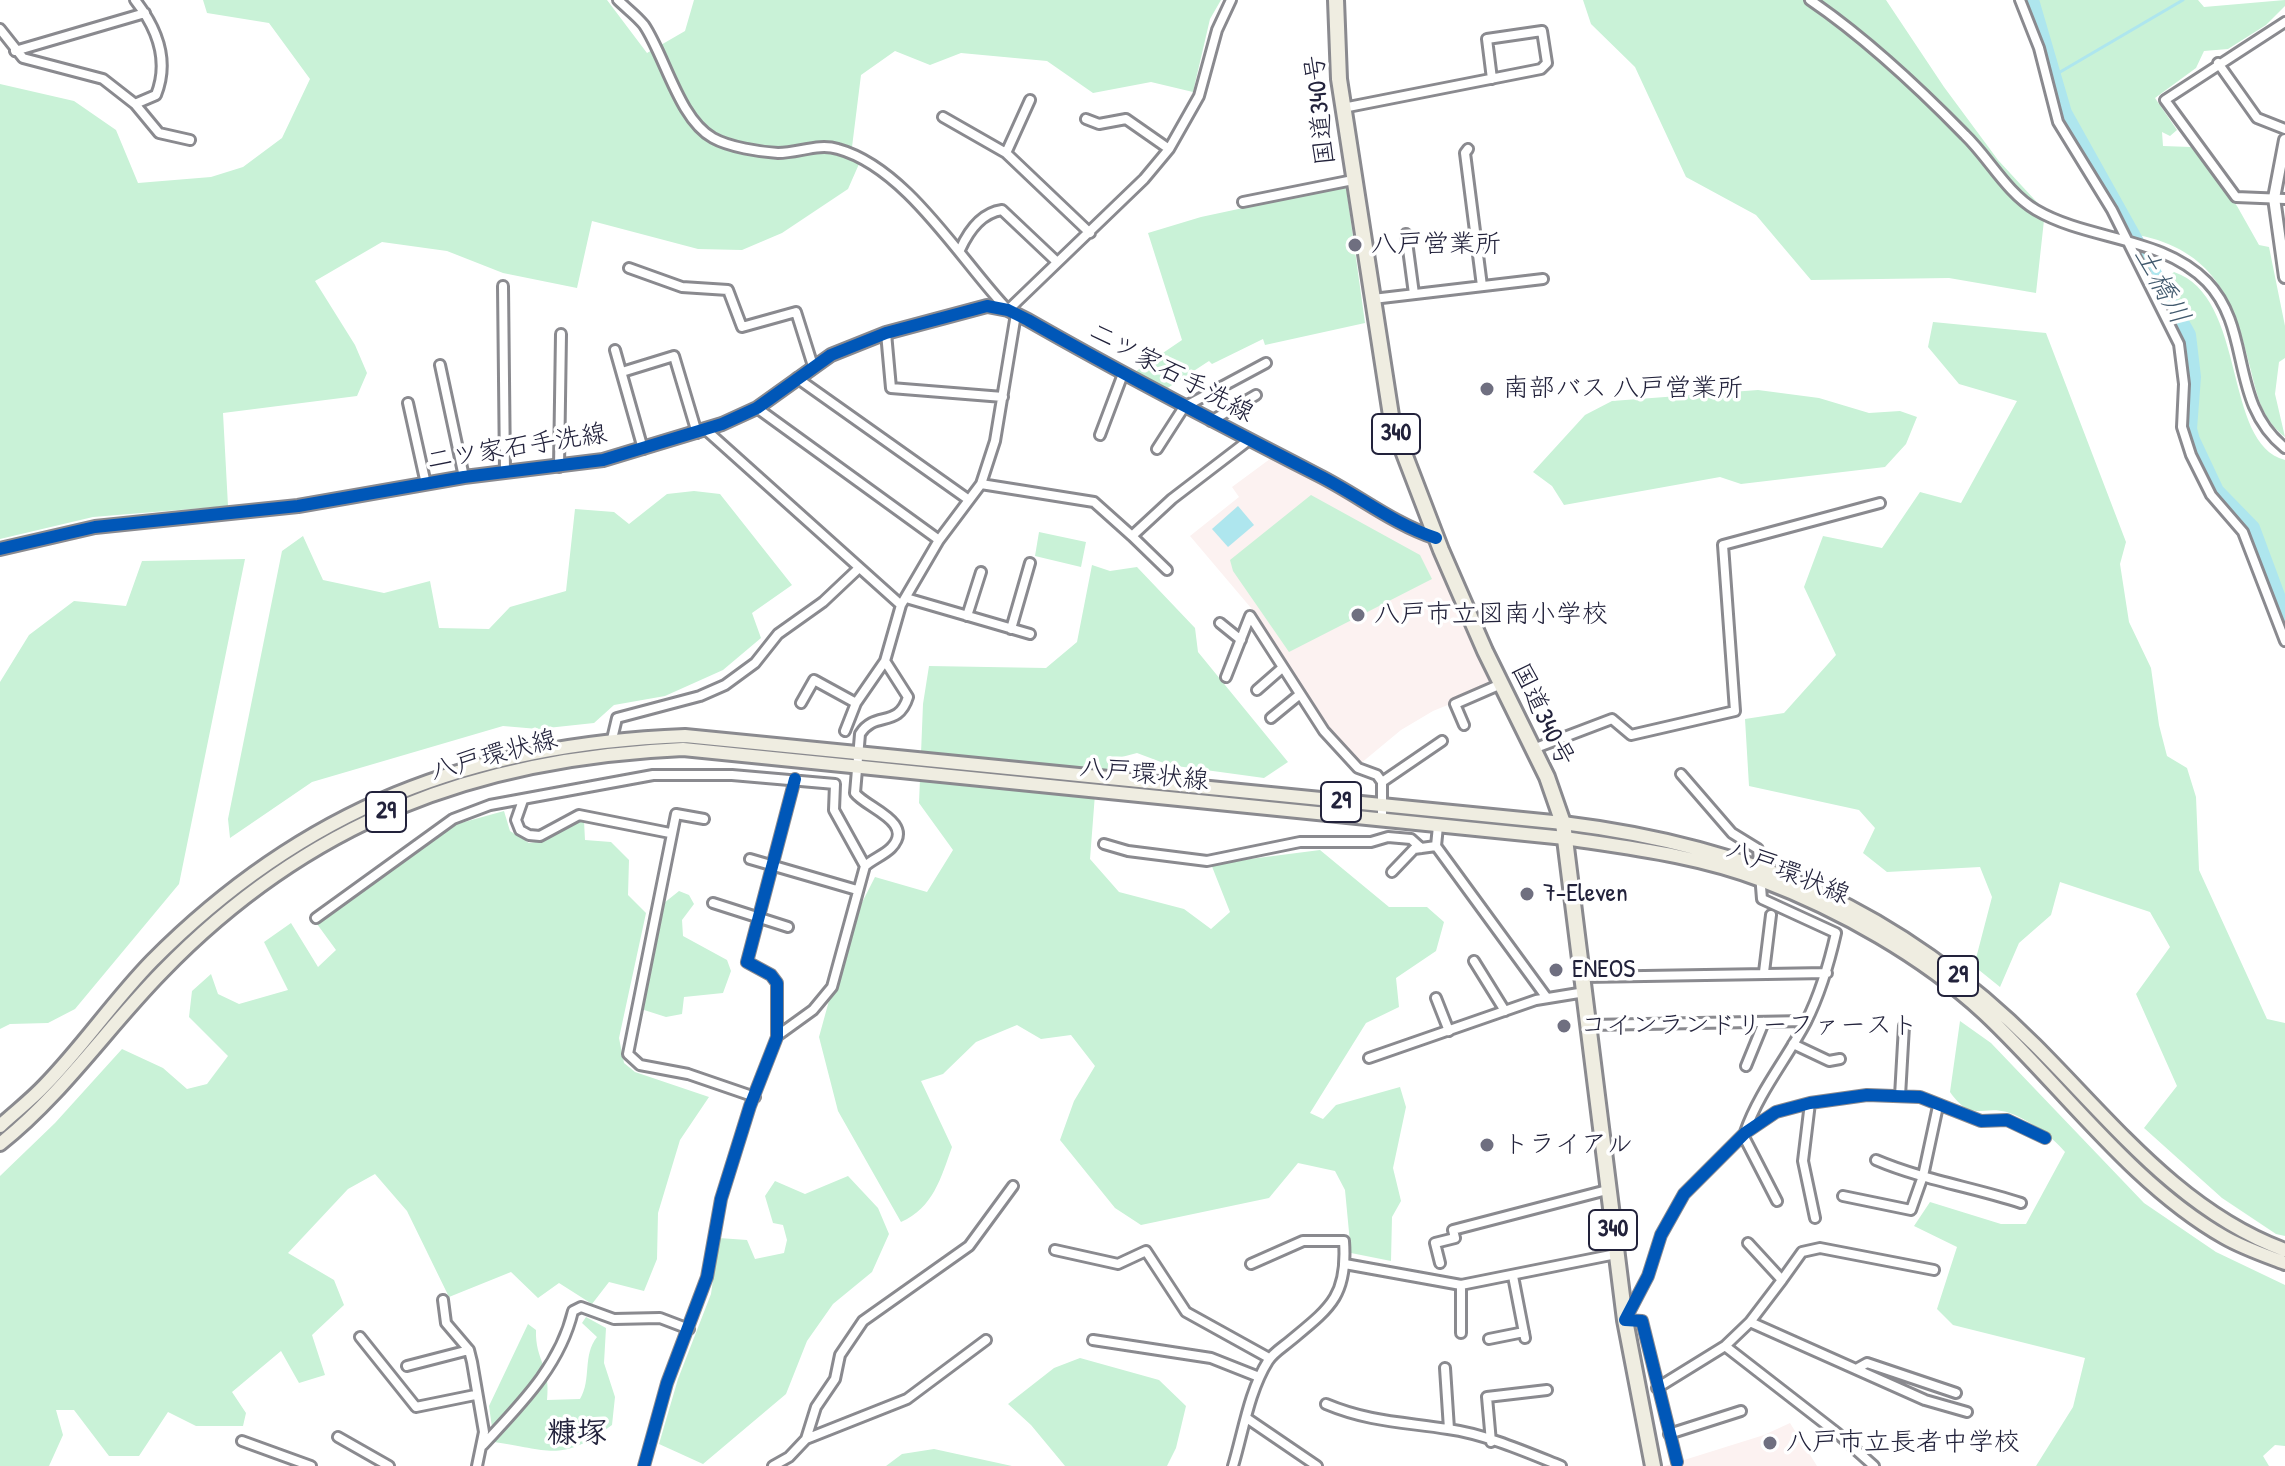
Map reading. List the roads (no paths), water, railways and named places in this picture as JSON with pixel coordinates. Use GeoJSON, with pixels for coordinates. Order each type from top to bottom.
{"type":"FeatureCollection","features":[{"type":"Feature","properties":{"kind":"highway","name":"国道340号"},"geometry":{"type":"LineString","coordinates":[[1336,0],[1343,108],[1392,422],[1436,538],[1533,749],[1564,831],[1625,1320],[1653,1466]]}},
{"type":"Feature","properties":{"kind":"main road","name":"八戸環状線"},"geometry":{"type":"LineString","coordinates":[[0,1126],[44,1086],[150,963],[202,913],[253,872],[312,834],[374,802],[484,762],[612,739],[685,736],[891,758],[1382,821],[1438,826],[1640,832],[1761,866],[1843,902],[1926,951],[2003,1013],[2183,1193],[2245,1233],[2285,1250]]}},
{"type":"Feature","properties":{"kind":"main road","name":"八戸環状線"},"geometry":{"type":"LineString","coordinates":[[0,1144],[55,1094],[159,974],[239,899],[290,863],[407,802],[510,771],[617,752],[683,749],[891,772],[1383,805],[1564,831],[1761,880],[1838,915],[1932,971],[2002,1030],[2167,1195],[2223,1237],[2285,1263]]}},
{"type":"Feature","properties":{"kind":"street"},"geometry":{"type":"LineString","coordinates":[[135,0],[152,23],[161,49],[161,78],[156,95],[135,104]]}},
{"type":"Feature","properties":{"kind":"street"},"geometry":{"type":"LineString","coordinates":[[618,0],[642,23],[694,119],[714,139],[780,153],[816,146],[837,148],[862,158],[907,194],[1012,312]]}},
{"type":"Feature","properties":{"kind":"street"},"geometry":{"type":"LineString","coordinates":[[845,731],[856,703],[885,661],[904,601],[939,540],[981,484],[995,441],[1003,397],[1012,312],[1169,149],[1199,96],[1217,30],[1231,0]]}},
{"type":"Feature","properties":{"kind":"street"},"geometry":{"type":"LineString","coordinates":[[1810,0],[1843,22],[1894,67],[1968,137],[2028,205],[2055,219],[2167,254],[2198,273],[2210,286],[2229,318],[2252,410],[2270,436],[2285,448]]}},
{"type":"Feature","properties":{"kind":"street"},"geometry":{"type":"LineString","coordinates":[[2020,0],[2039,48],[2058,122],[2128,244],[2179,344],[2184,384],[2182,427],[2191,455],[2211,495],[2243,532],[2285,641]]}},
{"type":"Feature","properties":{"kind":"street"},"geometry":{"type":"LineString","coordinates":[[15,51],[145,13]]}},
{"type":"Feature","properties":{"kind":"street"},"geometry":{"type":"LineString","coordinates":[[2280,198],[2236,197],[2165,100],[2285,22]]}},
{"type":"Feature","properties":{"kind":"street"},"geometry":{"type":"LineString","coordinates":[[0,29],[15,51],[34,62],[103,79],[135,104],[159,133],[190,140]]}},
{"type":"Feature","properties":{"kind":"street"},"geometry":{"type":"LineString","coordinates":[[1343,108],[1492,79],[1545,68],[1542,31],[1487,39],[1492,79]]}},
{"type":"Feature","properties":{"kind":"street"},"geometry":{"type":"LineString","coordinates":[[2218,63],[2257,118],[2285,129]]}},
{"type":"Feature","properties":{"kind":"street"},"geometry":{"type":"LineString","coordinates":[[1006,153],[1030,100]]}},
{"type":"Feature","properties":{"kind":"street"},"geometry":{"type":"LineString","coordinates":[[943,117],[1006,153],[1090,233]]}},
{"type":"Feature","properties":{"kind":"street"},"geometry":{"type":"LineString","coordinates":[[1086,119],[1099,124],[1126,119],[1169,149]]}},
{"type":"Feature","properties":{"kind":"street"},"geometry":{"type":"LineString","coordinates":[[2285,140],[2280,198],[2285,277]]}},
{"type":"Feature","properties":{"kind":"street"},"geometry":{"type":"LineString","coordinates":[[1468,149],[1465,153],[1482,286]]}},
{"type":"Feature","properties":{"kind":"street"},"geometry":{"type":"LineString","coordinates":[[1243,202],[1353,180]]}},
{"type":"Feature","properties":{"kind":"street"},"geometry":{"type":"LineString","coordinates":[[960,250],[967,234],[988,213],[1002,210],[1057,262]]}},
{"type":"Feature","properties":{"kind":"street"},"geometry":{"type":"LineString","coordinates":[[1406,234],[1414,294]]}},
{"type":"Feature","properties":{"kind":"street"},"geometry":{"type":"LineString","coordinates":[[629,268],[682,287],[728,290],[742,327],[796,312],[813,366]]}},
{"type":"Feature","properties":{"kind":"street"},"geometry":{"type":"LineString","coordinates":[[1371,299],[1543,279]]}},
{"type":"Feature","properties":{"kind":"street"},"geometry":{"type":"LineString","coordinates":[[503,286],[505,472]]}},
{"type":"Feature","properties":{"kind":"street","name":"二ツ家石手洗線"},"geometry":{"type":"LineString","coordinates":[[0,549],[95,527],[298,506],[464,477],[559,467],[643,449],[701,432],[757,408],[813,366],[886,333],[987,306],[1012,312],[1415,531],[1436,538]]}},
{"type":"Feature","properties":{"kind":"street"},"geometry":{"type":"LineString","coordinates":[[886,333],[891,388],[1003,397]]}},
{"type":"Feature","properties":{"kind":"street"},"geometry":{"type":"LineString","coordinates":[[559,467],[561,334]]}},
{"type":"Feature","properties":{"kind":"street"},"geometry":{"type":"LineString","coordinates":[[615,350],[643,449]]}},
{"type":"Feature","properties":{"kind":"street"},"geometry":{"type":"LineString","coordinates":[[622,372],[674,356],[701,432],[859,568],[904,601],[1030,634]]}},
{"type":"Feature","properties":{"kind":"street"},"geometry":{"type":"LineString","coordinates":[[1157,449],[1184,407],[1266,363]]}},
{"type":"Feature","properties":{"kind":"street"},"geometry":{"type":"LineString","coordinates":[[440,365],[464,477]]}},
{"type":"Feature","properties":{"kind":"street"},"geometry":{"type":"LineString","coordinates":[[1100,435],[1123,374]]}},
{"type":"Feature","properties":{"kind":"street"},"geometry":{"type":"LineString","coordinates":[[797,378],[969,500]]}},
{"type":"Feature","properties":{"kind":"street"},"geometry":{"type":"LineString","coordinates":[[1211,421],[1256,395]]}},
{"type":"Feature","properties":{"kind":"street"},"geometry":{"type":"LineString","coordinates":[[408,403],[426,484]]}},
{"type":"Feature","properties":{"kind":"street"},"geometry":{"type":"LineString","coordinates":[[757,408],[939,540]]}},
{"type":"Feature","properties":{"kind":"street"},"geometry":{"type":"LineString","coordinates":[[1132,536],[1172,499],[1249,440]]}},
{"type":"Feature","properties":{"kind":"street"},"geometry":{"type":"LineString","coordinates":[[981,484],[1094,502],[1167,570]]}},
{"type":"Feature","properties":{"kind":"street"},"geometry":{"type":"LineString","coordinates":[[1533,749],[1612,719],[1631,735],[1730,715],[1735,711],[1735,705],[1723,545],[1880,503]]}},
{"type":"Feature","properties":{"kind":"street"},"geometry":{"type":"LineString","coordinates":[[1011,629],[1030,563]]}},
{"type":"Feature","properties":{"kind":"street"},"geometry":{"type":"LineString","coordinates":[[612,739],[617,718],[700,696],[735,678],[755,663],[778,634],[823,602],[859,568]]}},
{"type":"Feature","properties":{"kind":"street"},"geometry":{"type":"LineString","coordinates":[[967,616],[981,572]]}},
{"type":"Feature","properties":{"kind":"street"},"geometry":{"type":"LineString","coordinates":[[1226,677],[1250,616],[1281,669],[1324,731],[1358,768],[1377,775],[1382,782],[1382,821]]}},
{"type":"Feature","properties":{"kind":"street"},"geometry":{"type":"LineString","coordinates":[[1220,623],[1241,640]]}},
{"type":"Feature","properties":{"kind":"street"},"geometry":{"type":"LineString","coordinates":[[777,1037],[813,1010],[832,987],[865,866],[893,847],[897,831],[889,816],[861,801],[855,793],[860,734],[865,725],[895,717],[904,710],[908,697],[904,687],[891,675],[885,661]]}},
{"type":"Feature","properties":{"kind":"street"},"geometry":{"type":"LineString","coordinates":[[1257,690],[1281,669]]}},
{"type":"Feature","properties":{"kind":"street"},"geometry":{"type":"LineString","coordinates":[[801,703],[814,680],[856,703]]}},
{"type":"Feature","properties":{"kind":"street"},"geometry":{"type":"LineString","coordinates":[[1464,725],[1455,704],[1501,684]]}},
{"type":"Feature","properties":{"kind":"street"},"geometry":{"type":"LineString","coordinates":[[1271,718],[1299,695]]}},
{"type":"Feature","properties":{"kind":"street"},"geometry":{"type":"LineString","coordinates":[[1382,782],[1442,741]]}},
{"type":"Feature","properties":{"kind":"street"},"geometry":{"type":"LineString","coordinates":[[1681,774],[1732,833],[1758,849],[1762,899],[1836,933],[1827,973],[1806,1021],[1754,1106],[1744,1134],[1777,1201]]}},
{"type":"Feature","properties":{"kind":"street"},"geometry":{"type":"LineString","coordinates":[[316,918],[453,819],[490,805],[653,775],[795,779],[835,784],[834,810],[865,866]]}},
{"type":"Feature","properties":{"kind":"street"},"geometry":{"type":"LineString","coordinates":[[644,1466],[667,1383],[707,1277],[721,1199],[777,1037],[777,983],[771,975],[747,962],[795,779]]}},
{"type":"Feature","properties":{"kind":"street"},"geometry":{"type":"LineString","coordinates":[[523,800],[516,820],[520,830],[529,835],[540,836],[579,815],[670,833]]}},
{"type":"Feature","properties":{"kind":"street"},"geometry":{"type":"LineString","coordinates":[[704,819],[676,814],[628,1054],[640,1065],[688,1074],[755,1097]]}},
{"type":"Feature","properties":{"kind":"street"},"geometry":{"type":"LineString","coordinates":[[1438,826],[1436,846],[1547,998]]}},
{"type":"Feature","properties":{"kind":"street"},"geometry":{"type":"LineString","coordinates":[[1104,844],[1128,851],[1207,861],[1300,842],[1371,842],[1388,837],[1411,839],[1421,848]]}},
{"type":"Feature","properties":{"kind":"street"},"geometry":{"type":"LineString","coordinates":[[1392,872],[1411,851],[1436,846]]}},
{"type":"Feature","properties":{"kind":"street"},"geometry":{"type":"LineString","coordinates":[[750,859],[857,890]]}},
{"type":"Feature","properties":{"kind":"street"},"geometry":{"type":"LineString","coordinates":[[713,903],[788,927]]}},
{"type":"Feature","properties":{"kind":"street"},"geometry":{"type":"LineString","coordinates":[[1764,972],[1771,915]]}},
{"type":"Feature","properties":{"kind":"street"},"geometry":{"type":"LineString","coordinates":[[1474,961],[1505,1011]]}},
{"type":"Feature","properties":{"kind":"street"},"geometry":{"type":"LineString","coordinates":[[1369,1058],[1585,984],[1764,972],[1827,973]]}},
{"type":"Feature","properties":{"kind":"street"},"geometry":{"type":"LineString","coordinates":[[1436,998],[1449,1031]]}},
{"type":"Feature","properties":{"kind":"street"},"geometry":{"type":"LineString","coordinates":[[1590,1025],[1806,1021]]}},
{"type":"Feature","properties":{"kind":"street"},"geometry":{"type":"LineString","coordinates":[[1746,1066],[1764,1022]]}},
{"type":"Feature","properties":{"kind":"street"},"geometry":{"type":"LineString","coordinates":[[1900,1096],[1904,1026]]}},
{"type":"Feature","properties":{"kind":"street"},"geometry":{"type":"LineString","coordinates":[[1793,1044],[1829,1061],[1840,1059]]}},
{"type":"Feature","properties":{"kind":"street"},"geometry":{"type":"LineString","coordinates":[[1677,1462],[1642,1321],[1625,1320],[1648,1276],[1661,1235],[1684,1194],[1744,1134],[1776,1112],[1810,1103],[1867,1095],[1920,1097],[1981,1121],[2007,1120],[2045,1138]]}},
{"type":"Feature","properties":{"kind":"street"},"geometry":{"type":"LineString","coordinates":[[1810,1103],[1803,1161],[1815,1218]]}},
{"type":"Feature","properties":{"kind":"street"},"geometry":{"type":"LineString","coordinates":[[1843,1196],[1911,1210],[1923,1176],[1938,1106]]}},
{"type":"Feature","properties":{"kind":"street"},"geometry":{"type":"LineString","coordinates":[[1876,1160],[1915,1176],[2021,1203]]}},
{"type":"Feature","properties":{"kind":"street"},"geometry":{"type":"LineString","coordinates":[[806,1439],[816,1407],[835,1379],[840,1355],[863,1321],[969,1246],[1013,1186]]}},
{"type":"Feature","properties":{"kind":"street"},"geometry":{"type":"LineString","coordinates":[[1440,1263],[1435,1243],[1455,1238],[1453,1230],[1607,1190]]}},
{"type":"Feature","properties":{"kind":"street"},"geometry":{"type":"LineString","coordinates":[[1233,1466],[1259,1377],[1269,1358],[1327,1311],[1339,1295],[1345,1264],[1344,1241],[1303,1241],[1251,1264]]}},
{"type":"Feature","properties":{"kind":"street"},"geometry":{"type":"LineString","coordinates":[[1748,1243],[1782,1280]]}},
{"type":"Feature","properties":{"kind":"street"},"geometry":{"type":"LineString","coordinates":[[1657,1388],[1725,1346],[1750,1322],[1802,1252],[1820,1248],[1934,1270]]}},
{"type":"Feature","properties":{"kind":"street"},"geometry":{"type":"LineString","coordinates":[[1055,1250],[1118,1264],[1146,1251],[1186,1312],[1269,1358]]}},
{"type":"Feature","properties":{"kind":"street"},"geometry":{"type":"LineString","coordinates":[[1345,1264],[1461,1285],[1616,1254]]}},
{"type":"Feature","properties":{"kind":"street"},"geometry":{"type":"LineString","coordinates":[[1489,1339],[1524,1335],[1513,1276]]}},
{"type":"Feature","properties":{"kind":"street"},"geometry":{"type":"LineString","coordinates":[[1461,1285],[1461,1333]]}},
{"type":"Feature","properties":{"kind":"street"},"geometry":{"type":"LineString","coordinates":[[443,1300],[446,1323],[469,1350],[484,1432],[477,1466]]}},
{"type":"Feature","properties":{"kind":"street"},"geometry":{"type":"LineString","coordinates":[[483,1445],[524,1404],[567,1333],[573,1311],[581,1307],[614,1319],[660,1318],[689,1329]]}},
{"type":"Feature","properties":{"kind":"street"},"geometry":{"type":"LineString","coordinates":[[1750,1322],[1925,1400],[1967,1412]]}},
{"type":"Feature","properties":{"kind":"street"},"geometry":{"type":"LineString","coordinates":[[360,1337],[416,1407],[475,1395]]}},
{"type":"Feature","properties":{"kind":"street"},"geometry":{"type":"LineString","coordinates":[[773,1466],[789,1457],[806,1439],[907,1399],[986,1340]]}},
{"type":"Feature","properties":{"kind":"street"},"geometry":{"type":"LineString","coordinates":[[1093,1340],[1211,1358],[1259,1377]]}},
{"type":"Feature","properties":{"kind":"street"},"geometry":{"type":"LineString","coordinates":[[1725,1346],[1874,1466]]}},
{"type":"Feature","properties":{"kind":"street"},"geometry":{"type":"LineString","coordinates":[[407,1366],[469,1350]]}},
{"type":"Feature","properties":{"kind":"street"},"geometry":{"type":"LineString","coordinates":[[1858,1368],[1867,1363],[1956,1393]]}},
{"type":"Feature","properties":{"kind":"street"},"geometry":{"type":"LineString","coordinates":[[1445,1368],[1449,1429]]}},
{"type":"Feature","properties":{"kind":"street"},"geometry":{"type":"LineString","coordinates":[[1491,1442],[1487,1397],[1547,1390]]}},
{"type":"Feature","properties":{"kind":"street"},"geometry":{"type":"LineString","coordinates":[[1326,1404],[1357,1417],[1404,1426],[1449,1429],[1561,1466]]}},
{"type":"Feature","properties":{"kind":"street"},"geometry":{"type":"LineString","coordinates":[[1669,1434],[1741,1411]]}},
{"type":"Feature","properties":{"kind":"street"},"geometry":{"type":"LineString","coordinates":[[1248,1419],[1317,1466]]}},
{"type":"Feature","properties":{"kind":"street"},"geometry":{"type":"LineString","coordinates":[[338,1437],[389,1466]]}},
{"type":"Feature","properties":{"kind":"street"},"geometry":{"type":"LineString","coordinates":[[242,1441],[311,1466]]}},
{"type":"Feature","properties":{"kind":"water"},"geometry":{"type":"Polygon","coordinates":[[[1238,506],[1254,525],[1228,547],[1212,529],[1238,506]]]}},
{"type":"Feature","properties":{"kind":"waterway","name":"土橋川"},"geometry":{"type":"LineString","coordinates":[[2031,0],[2064,113],[2188,335],[2193,377],[2189,429],[2192,440],[2216,491],[2252,528],[2285,617]]}},
{"type":"Feature","properties":{"kind":"waterway"},"geometry":{"type":"LineString","coordinates":[[2055,75],[2183,0]]}},
{"type":"Feature","properties":{"kind":"place","name":"八戸営業所"},"geometry":{"type":"Point","coordinates":[1355,245]}},
{"type":"Feature","properties":{"kind":"place","name":"南部バス 八戸営業所"},"geometry":{"type":"Point","coordinates":[1487,389]}},
{"type":"Feature","properties":{"kind":"place","name":"八戸市立図南小学校"},"geometry":{"type":"Point","coordinates":[1358,615]}},
{"type":"Feature","properties":{"kind":"place","name":"7-Eleven"},"geometry":{"type":"Point","coordinates":[1527,894]}},
{"type":"Feature","properties":{"kind":"place","name":"ENEOS"},"geometry":{"type":"Point","coordinates":[1556,970]}},
{"type":"Feature","properties":{"kind":"place","name":"コインランドリーファースト"},"geometry":{"type":"Point","coordinates":[1564,1026]}},
{"type":"Feature","properties":{"kind":"place","name":"トライアル"},"geometry":{"type":"Point","coordinates":[1487,1145]}},
{"type":"Feature","properties":{"kind":"place","name":"八戸市立長者中学校"},"geometry":{"type":"Point","coordinates":[1770,1443]}},
{"type":"Feature","properties":{"kind":"district","name":"糠塚"},"geometry":{"type":"Point","coordinates":[577,1434]}}]}
